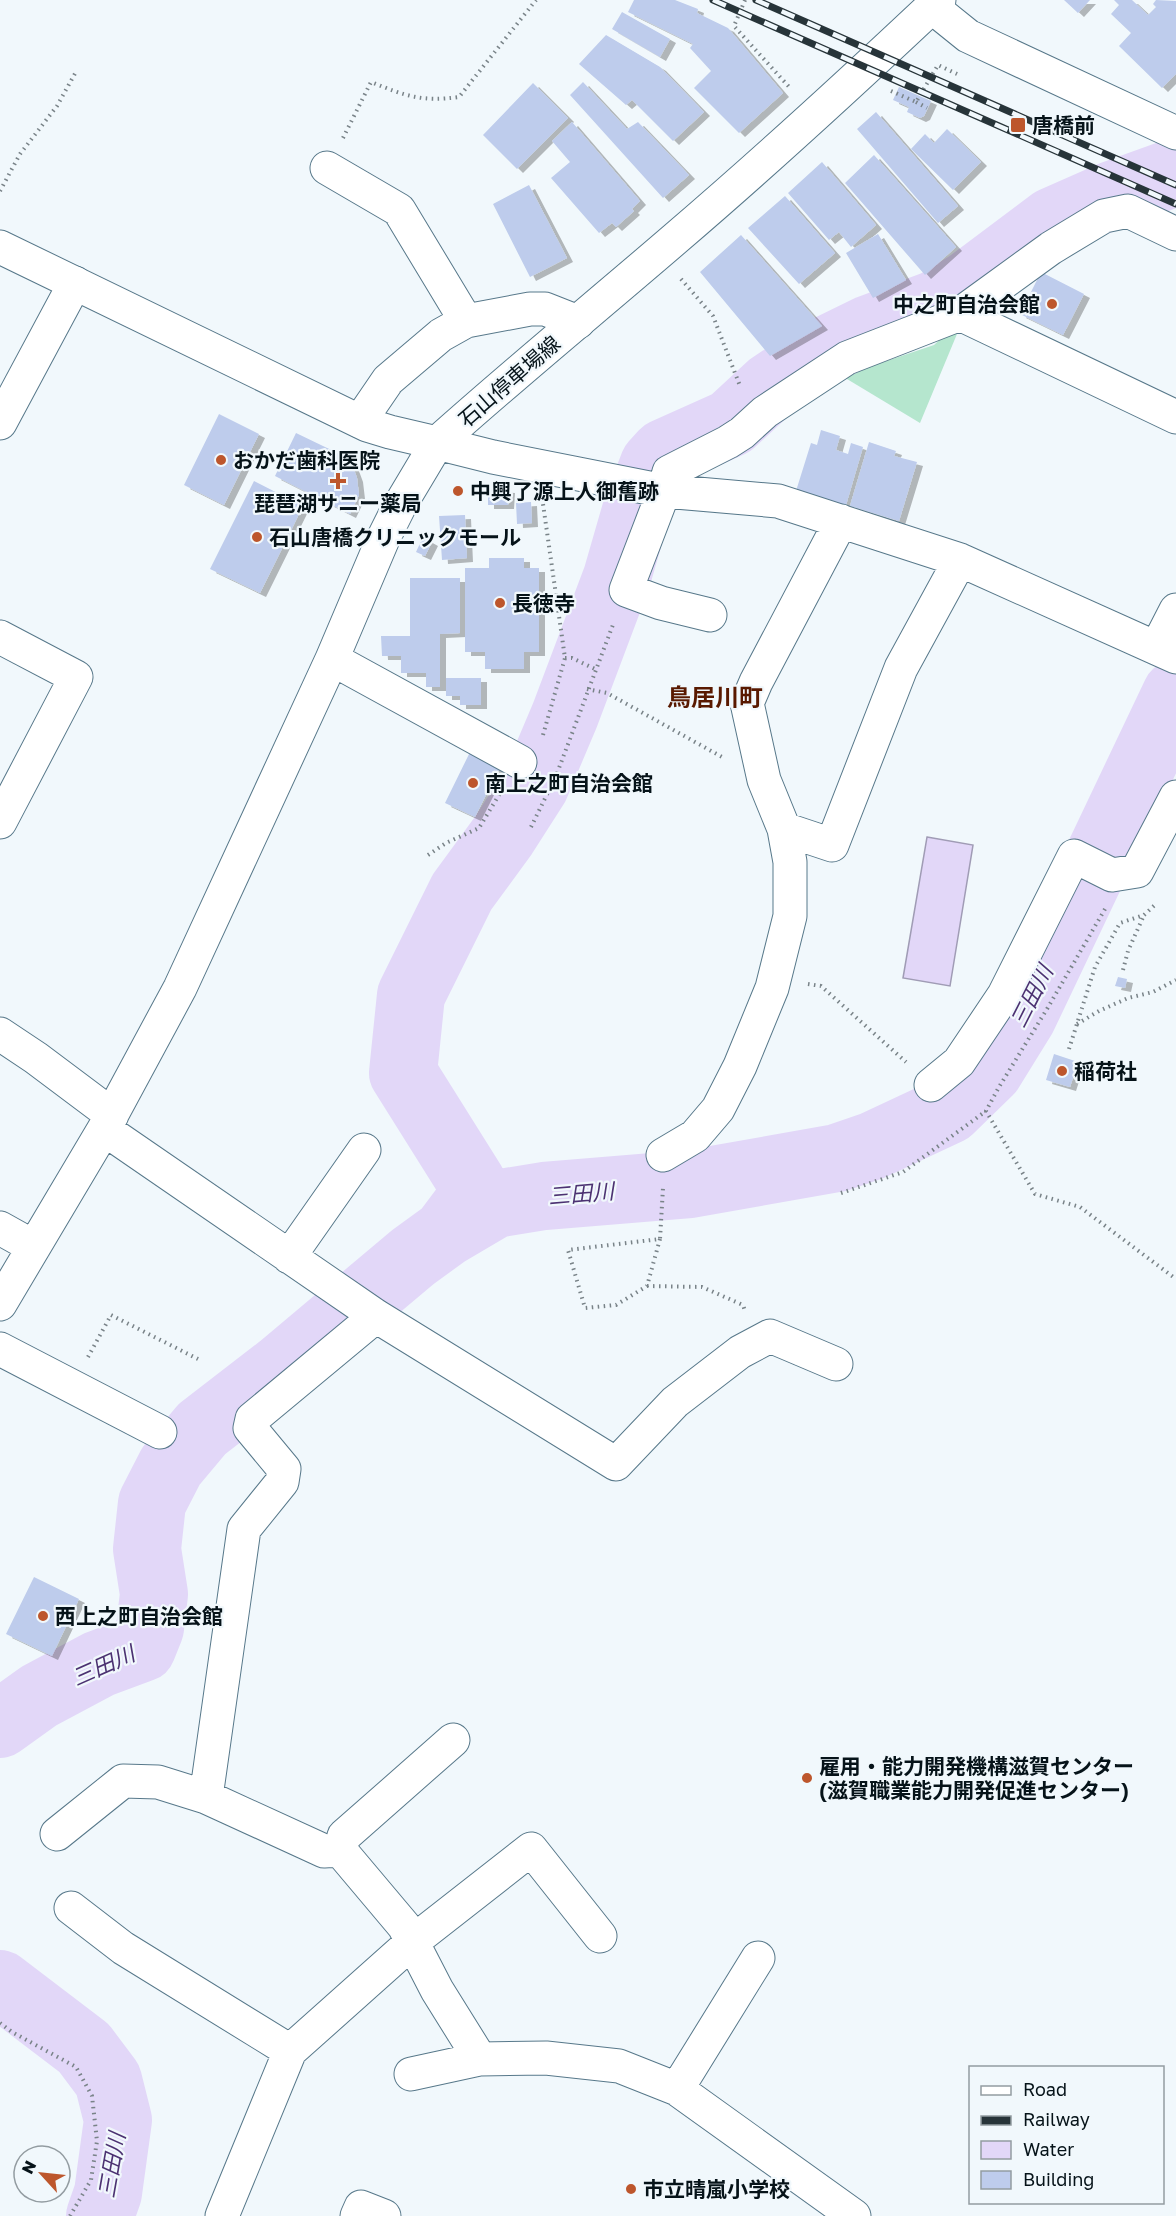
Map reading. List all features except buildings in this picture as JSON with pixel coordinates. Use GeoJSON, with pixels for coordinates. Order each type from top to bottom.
{"type":"FeatureCollection","features":[{"type":"Feature","properties":{"kind":"street"},"geometry":{"type":"LineString","coordinates":[[936,4],[968,36],[1176,134]]}},
{"type":"Feature","properties":{"kind":"street","name":"石山停車場線"},"geometry":{"type":"LineString","coordinates":[[0,1304],[108,1122],[180,988],[332,659],[383,538],[437,443],[508,379],[578,322],[844,90],[936,4]]}},
{"type":"Feature","properties":{"kind":"street"},"geometry":{"type":"LineString","coordinates":[[327,168],[399,210],[466,321]]}},
{"type":"Feature","properties":{"kind":"street"},"geometry":{"type":"LineString","coordinates":[[710,615],[661,603],[626,590],[651,489],[669,472],[742,433],[765,412],[848,358],[960,314],[1052,248],[1104,216],[1128,212],[1176,234]]}},
{"type":"Feature","properties":{"kind":"street"},"geometry":{"type":"LineString","coordinates":[[0,247],[360,421],[390,432],[651,489],[778,501],[960,560],[1169,653],[1176,610]]}},
{"type":"Feature","properties":{"kind":"street"},"geometry":{"type":"LineString","coordinates":[[0,423],[75,283]]}},
{"type":"Feature","properties":{"kind":"street"},"geometry":{"type":"LineString","coordinates":[[360,421],[388,380],[441,335],[466,321],[530,309],[545,309],[578,322]]}},
{"type":"Feature","properties":{"kind":"street"},"geometry":{"type":"LineString","coordinates":[[960,314],[1176,417]]}},
{"type":"Feature","properties":{"kind":"street"},"geometry":{"type":"LineString","coordinates":[[663,1155],[695,1136],[718,1109],[740,1066],[774,978],[790,915],[790,862],[784,829],[764,780],[747,703],[841,521]]}},
{"type":"Feature","properties":{"kind":"street"},"geometry":{"type":"LineString","coordinates":[[784,829],[832,845],[901,668],[960,560]]}},
{"type":"Feature","properties":{"kind":"street"},"geometry":{"type":"LineString","coordinates":[[0,637],[76,677],[0,822]]}},
{"type":"Feature","properties":{"kind":"street"},"geometry":{"type":"LineString","coordinates":[[332,659],[520,762]]}},
{"type":"Feature","properties":{"kind":"street"},"geometry":{"type":"LineString","coordinates":[[932,1085],[959,1062],[1004,994],[1074,856],[1104,868],[1137,871],[1176,796]]}},
{"type":"Feature","properties":{"kind":"street"},"geometry":{"type":"LineString","coordinates":[[0,1034],[36,1058],[108,1122],[289,1257],[362,1307],[616,1464],[675,1402],[740,1352],[770,1336],[836,1364]]}},
{"type":"Feature","properties":{"kind":"street"},"geometry":{"type":"LineString","coordinates":[[289,1257],[364,1150]]}},
{"type":"Feature","properties":{"kind":"street"},"geometry":{"type":"LineString","coordinates":[[0,1228],[34,1247]]}},
{"type":"Feature","properties":{"kind":"street"},"geometry":{"type":"LineString","coordinates":[[206,1797],[244,1529],[282,1482],[284,1469],[250,1428],[252,1419],[362,1307]]}},
{"type":"Feature","properties":{"kind":"street"},"geometry":{"type":"LineString","coordinates":[[0,1349],[160,1432]]}},
{"type":"Feature","properties":{"kind":"street"},"geometry":{"type":"LineString","coordinates":[[340,1850],[344,1836],[453,1740]]}},
{"type":"Feature","properties":{"kind":"street"},"geometry":{"type":"LineString","coordinates":[[57,1834],[123,1782],[158,1782],[206,1797],[324,1851],[340,1850]]}},
{"type":"Feature","properties":{"kind":"street"},"geometry":{"type":"LineString","coordinates":[[222,2216],[290,2051],[411,1942],[531,1849],[600,1936]]}},
{"type":"Feature","properties":{"kind":"street"},"geometry":{"type":"LineString","coordinates":[[340,1850],[404,1926],[437,1990],[480,2059]]}},
{"type":"Feature","properties":{"kind":"street"},"geometry":{"type":"LineString","coordinates":[[71,1908],[123,1948],[290,2051]]}},
{"type":"Feature","properties":{"kind":"street"},"geometry":{"type":"LineString","coordinates":[[677,2089],[758,1958]]}},
{"type":"Feature","properties":{"kind":"street"},"geometry":{"type":"LineString","coordinates":[[411,2074],[480,2059],[546,2058],[619,2066],[677,2089],[854,2216]]}},
{"type":"Feature","properties":{"kind":"street"},"geometry":{"type":"LineString","coordinates":[[357,2216],[361,2207],[384,2216]]}},
{"type":"Feature","properties":{"kind":"path"},"geometry":{"type":"LineString","coordinates":[[327,168],[371,82],[410,97],[435,100],[459,97],[536,0]]}},
{"type":"Feature","properties":{"kind":"path"},"geometry":{"type":"LineString","coordinates":[[745,0],[734,26],[796,95]]}},
{"type":"Feature","properties":{"kind":"path"},"geometry":{"type":"LineString","coordinates":[[916,102],[938,65],[958,74]]}},
{"type":"Feature","properties":{"kind":"path"},"geometry":{"type":"LineString","coordinates":[[0,191],[20,154],[57,106],[77,70]]}},
{"type":"Feature","properties":{"kind":"path"},"geometry":{"type":"LineString","coordinates":[[896,94],[927,108]]}},
{"type":"Feature","properties":{"kind":"path"},"geometry":{"type":"LineString","coordinates":[[659,252],[713,316],[742,391]]}},
{"type":"Feature","properties":{"kind":"path"},"geometry":{"type":"LineString","coordinates":[[428,855],[446,843],[479,828],[520,762],[535,751],[542,737],[565,658],[541,490],[544,467]]}},
{"type":"Feature","properties":{"kind":"path"},"geometry":{"type":"LineString","coordinates":[[531,827],[556,776],[593,668],[626,590]]}},
{"type":"Feature","properties":{"kind":"path"},"geometry":{"type":"LineString","coordinates":[[565,658],[572,658],[593,668]]}},
{"type":"Feature","properties":{"kind":"path"},"geometry":{"type":"LineString","coordinates":[[587,689],[607,693],[764,780]]}},
{"type":"Feature","properties":{"kind":"path"},"geometry":{"type":"LineString","coordinates":[[841,1193],[903,1172],[986,1112],[1047,1009],[1104,868]]}},
{"type":"Feature","properties":{"kind":"path"},"geometry":{"type":"LineString","coordinates":[[1069,1049],[1095,967],[1120,923],[1144,915],[1159,902]]}},
{"type":"Feature","properties":{"kind":"path"},"geometry":{"type":"LineString","coordinates":[[1123,970],[1128,951],[1144,915]]}},
{"type":"Feature","properties":{"kind":"path"},"geometry":{"type":"LineString","coordinates":[[774,978],[821,986],[932,1085]]}},
{"type":"Feature","properties":{"kind":"path"},"geometry":{"type":"LineString","coordinates":[[1077,1025],[1099,1011],[1128,998],[1153,992],[1176,980]]}},
{"type":"Feature","properties":{"kind":"path"},"geometry":{"type":"LineString","coordinates":[[986,1112],[1035,1194],[1080,1207],[1176,1279]]}},
{"type":"Feature","properties":{"kind":"path"},"geometry":{"type":"LineString","coordinates":[[647,1286],[660,1239],[663,1203]]}},
{"type":"Feature","properties":{"kind":"path"},"geometry":{"type":"LineString","coordinates":[[660,1239],[567,1250],[585,1308],[616,1305],[647,1286],[702,1287],[743,1305],[756,1343]]}},
{"type":"Feature","properties":{"kind":"path"},"geometry":{"type":"LineString","coordinates":[[72,1386],[111,1315],[198,1359]]}},
{"type":"Feature","properties":{"kind":"path"},"geometry":{"type":"LineString","coordinates":[[0,2023],[76,2067],[92,2096],[97,2140],[91,2180],[70,2216]]}},
{"type":"Feature","properties":{"kind":"green space"},"geometry":{"type":"Polygon","coordinates":[[[949,331],[957,334],[920,423],[842,376],[934,345],[949,331]]]}},
{"type":"Feature","properties":{"kind":"water"},"geometry":{"type":"Polygon","coordinates":[[[927,837],[973,845],[950,986],[903,978],[927,837]]]}},
{"type":"Feature","properties":{"kind":"waterway"},"geometry":{"type":"LineString","coordinates":[[446,1233],[473,1197],[472,1183],[403,1073],[411,995],[462,892],[503,836],[535,786],[565,715],[617,577],[636,511],[654,464],[664,453],[731,423],[771,386],[822,352],[869,329],[936,304],[969,284],[1053,221],[1112,195],[1176,172]]}},
{"type":"Feature","properties":{"kind":"waterway","name":"三田川"},"geometry":{"type":"LineString","coordinates":[[0,1724],[39,1696],[99,1664],[142,1648],[150,1628],[154,1594],[147,1549],[152,1503],[171,1466],[202,1429],[281,1368],[413,1257],[446,1233],[495,1204],[544,1196],[690,1184],[837,1158],[872,1146],[949,1110],[989,1071],[1023,1016],[1176,694]]}},
{"type":"Feature","properties":{"kind":"waterway","name":"三田川"},"geometry":{"type":"LineString","coordinates":[[0,1984],[84,2048],[108,2080],[118,2120],[108,2193],[100,2216]]}},
{"type":"Feature","properties":{"kind":"railway"},"geometry":{"type":"LineString","coordinates":[[713,0],[1176,204]]}},
{"type":"Feature","properties":{"kind":"railway"},"geometry":{"type":"LineString","coordinates":[[756,0],[1176,185]]}},
{"type":"Feature","properties":{"kind":"place","name":"唐橋前"},"geometry":{"type":"Point","coordinates":[1018,125]}},
{"type":"Feature","properties":{"kind":"place","name":"中之町自治会館"},"geometry":{"type":"Point","coordinates":[1052,304]}},
{"type":"Feature","properties":{"kind":"place","name":"おかだ歯科医院"},"geometry":{"type":"Point","coordinates":[221,460]}},
{"type":"Feature","properties":{"kind":"place","name":"琵琶湖サニー薬局"},"geometry":{"type":"Point","coordinates":[338,481]}},
{"type":"Feature","properties":{"kind":"place","name":"中興了源上人御𦾔跡"},"geometry":{"type":"Point","coordinates":[458,491]}},
{"type":"Feature","properties":{"kind":"place","name":"石山唐橋クリニックモール"},"geometry":{"type":"Point","coordinates":[257,537]}},
{"type":"Feature","properties":{"kind":"place","name":"長徳寺"},"geometry":{"type":"Point","coordinates":[500,603]}},
{"type":"Feature","properties":{"kind":"place","name":"南上之町自治会館"},"geometry":{"type":"Point","coordinates":[473,783]}},
{"type":"Feature","properties":{"kind":"place","name":"稲荷社"},"geometry":{"type":"Point","coordinates":[1062,1071]}},
{"type":"Feature","properties":{"kind":"place","name":"西上之町自治会館"},"geometry":{"type":"Point","coordinates":[43,1616]}},
{"type":"Feature","properties":{"kind":"place","name":"雇用・能力開発機構滋賀センター (滋賀職業能力開発促進センター)"},"geometry":{"type":"Point","coordinates":[807,1778]}},
{"type":"Feature","properties":{"kind":"place","name":"市立晴嵐小学校"},"geometry":{"type":"Point","coordinates":[631,2189]}},
{"type":"Feature","properties":{"kind":"district","name":"鳥居川町"},"geometry":{"type":"Point","coordinates":[715,696]}}]}
